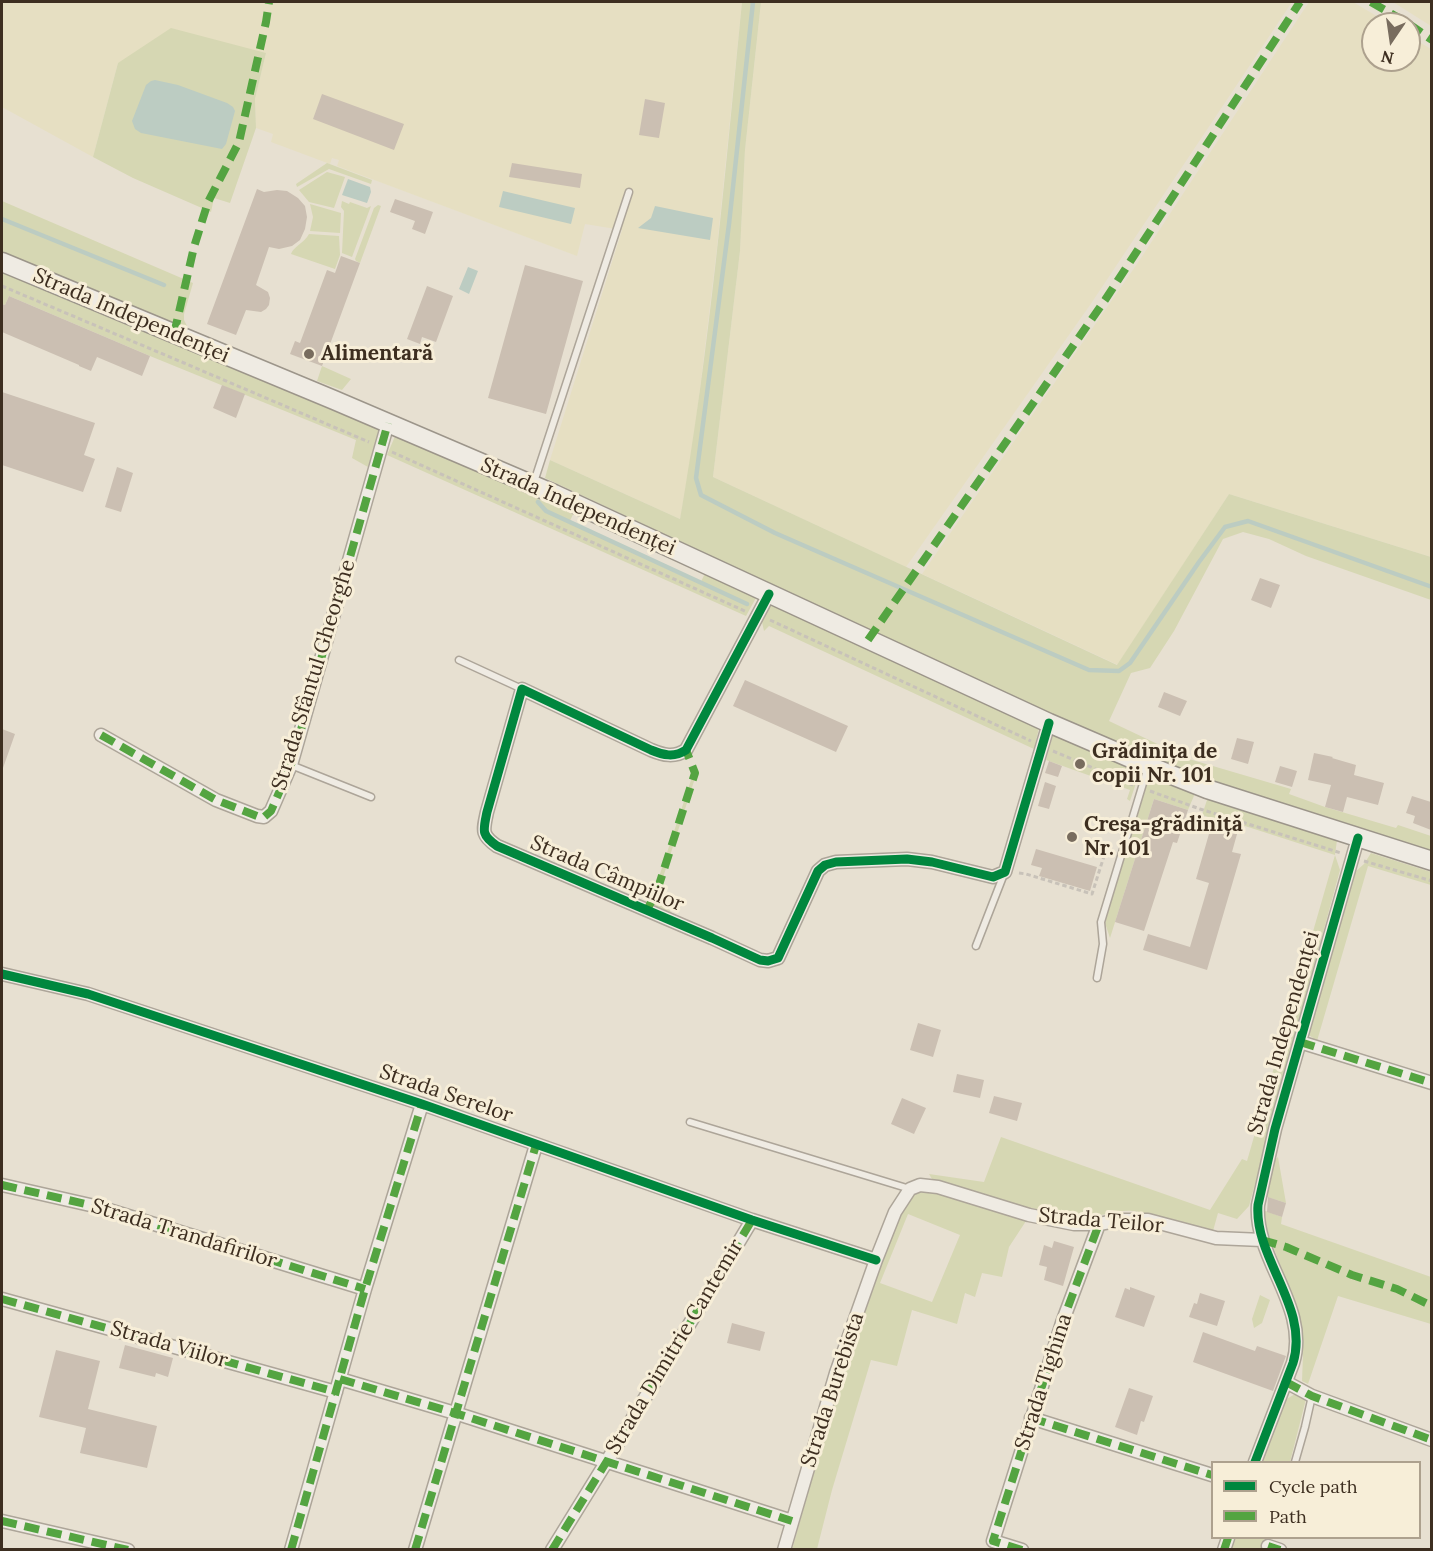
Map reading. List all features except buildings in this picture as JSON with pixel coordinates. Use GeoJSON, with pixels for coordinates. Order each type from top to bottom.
{"type":"FeatureCollection","features":[{"type":"Feature","properties":{"kind":"main road","name":"Strada Independenței"},"geometry":{"type":"LineString","coordinates":[[2,262],[533,485],[1049,723],[1149,766],[1207,789],[1431,861]]}},
{"type":"Feature","properties":{"kind":"street","name":"Strada Sfântul Gheorghe"},"geometry":{"type":"LineString","coordinates":[[101,735],[216,800],[257,816],[264,817],[271,811],[291,765],[388,423]]}},
{"type":"Feature","properties":{"kind":"street"},"geometry":{"type":"LineString","coordinates":[[522,689],[662,755],[679,754],[686,750],[769,594]]}},
{"type":"Feature","properties":{"kind":"street","name":"Strada Câmpiilor"},"geometry":{"type":"LineString","coordinates":[[522,689],[487,812],[483,830],[486,838],[497,846],[760,960],[768,961],[778,958],[818,872],[825,865],[836,862],[907,859],[932,862],[993,877],[1005,872]]}},
{"type":"Feature","properties":{"kind":"street"},"geometry":{"type":"LineString","coordinates":[[1005,872],[1049,723]]}},
{"type":"Feature","properties":{"kind":"street","name":"Strada Independenței"},"geometry":{"type":"LineString","coordinates":[[1262,1240],[1257,1217],[1258,1205],[1275,1130],[1358,838]]}},
{"type":"Feature","properties":{"kind":"street","name":"Strada Serelor"},"geometry":{"type":"LineString","coordinates":[[2,974],[88,994],[422,1104],[752,1220],[876,1260]]}},
{"type":"Feature","properties":{"kind":"street"},"geometry":{"type":"LineString","coordinates":[[1299,1042],[1431,1083]]}},
{"type":"Feature","properties":{"kind":"street"},"geometry":{"type":"LineString","coordinates":[[291,1550],[365,1289],[422,1104]]}},
{"type":"Feature","properties":{"kind":"street"},"geometry":{"type":"LineString","coordinates":[[415,1550],[536,1145]]}},
{"type":"Feature","properties":{"kind":"street","name":"Strada Trandafirilor"},"geometry":{"type":"LineString","coordinates":[[2,1185],[99,1207],[365,1289]]}},
{"type":"Feature","properties":{"kind":"street","name":"Strada Teilor"},"geometry":{"type":"LineString","coordinates":[[910,1189],[920,1185],[938,1187],[1029,1215],[1074,1224],[1148,1220],[1216,1238],[1262,1240]]}},
{"type":"Feature","properties":{"kind":"street"},"geometry":{"type":"LineString","coordinates":[[876,1260],[895,1212],[910,1189]]}},
{"type":"Feature","properties":{"kind":"street","name":"Strada Dimitrie Cantemir"},"geometry":{"type":"LineString","coordinates":[[340,1379],[607,1461],[752,1220]]}},
{"type":"Feature","properties":{"kind":"street","name":"Strada Tighina"},"geometry":{"type":"LineString","coordinates":[[1022,1550],[993,1541],[1062,1323],[1099,1224]]}},
{"type":"Feature","properties":{"kind":"street"},"geometry":{"type":"LineString","coordinates":[[1256,1461],[1296,1352],[1297,1339],[1290,1308],[1262,1240]]}},
{"type":"Feature","properties":{"kind":"street","name":"Strada Burebista"},"geometry":{"type":"LineString","coordinates":[[784,1550],[836,1373],[876,1260]]}},
{"type":"Feature","properties":{"kind":"street","name":"Strada Viilor"},"geometry":{"type":"LineString","coordinates":[[2,1299],[336,1392]]}},
{"type":"Feature","properties":{"kind":"street"},"geometry":{"type":"LineString","coordinates":[[1286,1382],[1312,1396],[1431,1440]]}},
{"type":"Feature","properties":{"kind":"street"},"geometry":{"type":"LineString","coordinates":[[1031,1418],[1211,1475]]}},
{"type":"Feature","properties":{"kind":"street"},"geometry":{"type":"LineString","coordinates":[[552,1550],[607,1461],[792,1521]]}},
{"type":"Feature","properties":{"kind":"street"},"geometry":{"type":"LineString","coordinates":[[2,1521],[129,1550]]}},
{"type":"Feature","properties":{"kind":"lane"},"geometry":{"type":"LineString","coordinates":[[533,485],[629,192]]}},
{"type":"Feature","properties":{"kind":"lane"},"geometry":{"type":"LineString","coordinates":[[459,660],[522,689]]}},
{"type":"Feature","properties":{"kind":"lane"},"geometry":{"type":"LineString","coordinates":[[291,765],[371,797]]}},
{"type":"Feature","properties":{"kind":"lane"},"geometry":{"type":"LineString","coordinates":[[1097,978],[1103,944],[1101,922],[1149,766]]}},
{"type":"Feature","properties":{"kind":"lane"},"geometry":{"type":"LineString","coordinates":[[976,946],[1005,872]]}},
{"type":"Feature","properties":{"kind":"lane"},"geometry":{"type":"LineString","coordinates":[[690,1122],[910,1189]]}},
{"type":"Feature","properties":{"kind":"lane"},"geometry":{"type":"LineString","coordinates":[[1295,1461],[1312,1396]]}},
{"type":"Feature","properties":{"kind":"path"},"geometry":{"type":"LineString","coordinates":[[2,286],[381,447],[757,615],[1042,746],[1141,788],[1200,809],[1431,881]]}},
{"type":"Feature","properties":{"kind":"path"},"geometry":{"type":"LineString","coordinates":[[1005,872],[1026,874],[1092,894],[1105,852]]}},
{"type":"Feature","properties":{"kind":"shaded area"},"geometry":{"type":"Polygon","coordinates":[[[2,2],[742,2],[717,247],[694,439],[680,519],[550,460],[622,230],[585,224],[577,256],[337,166],[339,160],[332,158],[330,164],[271,142],[273,134],[256,128],[255,99],[266,53],[118,63],[93,157],[2,107],[2,2]]]}},
{"type":"Feature","properties":{"kind":"shaded area"},"geometry":{"type":"Polygon","coordinates":[[[761,2],[1292,2],[1090,305],[906,567],[713,477],[740,251],[745,150],[761,2]]]}},
{"type":"Feature","properties":{"kind":"shaded area"},"geometry":{"type":"Polygon","coordinates":[[[1309,2],[1353,2],[1370,12],[1361,12],[1361,72],[1421,72],[1421,43],[1431,49],[1431,557],[1229,494],[1118,665],[922,574],[1137,264],[1309,2]]]}},
{"type":"Feature","properties":{"kind":"shaded area"},"geometry":{"type":"Polygon","coordinates":[[[1393,2],[1431,2],[1431,26],[1421,20],[1421,12],[1409,12],[1393,2]]]}},
{"type":"Feature","properties":{"kind":"shaded area"},"geometry":{"type":"Polygon","coordinates":[[[155,80],[178,85],[233,107],[235,111],[226,144],[222,149],[141,133],[135,129],[132,121],[146,85],[155,80]]]}},
{"type":"Feature","properties":{"kind":"shaded area"},"geometry":{"type":"Polygon","coordinates":[[[348,179],[370,187],[371,192],[367,203],[342,195],[348,179]]]}},
{"type":"Feature","properties":{"kind":"shaded area"},"geometry":{"type":"Polygon","coordinates":[[[503,191],[575,208],[571,224],[499,207],[503,191]]]}},
{"type":"Feature","properties":{"kind":"shaded area"},"geometry":{"type":"Polygon","coordinates":[[[655,206],[713,218],[710,240],[638,228],[651,218],[655,206]]]}},
{"type":"Feature","properties":{"kind":"shaded area"},"geometry":{"type":"Polygon","coordinates":[[[468,267],[478,271],[469,294],[459,289],[468,267]]]}},
{"type":"Feature","properties":{"kind":"green space"},"geometry":{"type":"Polygon","coordinates":[[[742,2],[761,2],[745,150],[740,251],[713,477],[1117,665],[1229,494],[1431,557],[1431,600],[1306,556],[1269,539],[1243,532],[1223,539],[1174,631],[1150,668],[1131,673],[1109,721],[1189,759],[1291,789],[1289,794],[1325,807],[1396,828],[1398,825],[1431,836],[1431,857],[1266,803],[1099,738],[545,478],[550,460],[680,519],[708,326],[742,2]]]}},
{"type":"Feature","properties":{"kind":"green space"},"geometry":{"type":"Polygon","coordinates":[[[171,28],[266,53],[255,99],[256,128],[230,203],[214,198],[211,212],[133,178],[93,157],[118,63],[171,28]]]}},
{"type":"Feature","properties":{"kind":"green space"},"geometry":{"type":"Polygon","coordinates":[[[327,163],[372,180],[371,184],[329,169],[297,187],[296,184],[327,163]]]}},
{"type":"Feature","properties":{"kind":"green space"},"geometry":{"type":"Polygon","coordinates":[[[327,172],[345,177],[334,208],[309,202],[299,190],[327,172]]]}},
{"type":"Feature","properties":{"kind":"green space"},"geometry":{"type":"Polygon","coordinates":[[[2,201],[193,283],[184,314],[187,326],[185,329],[2,254],[2,201]]]}},
{"type":"Feature","properties":{"kind":"green space"},"geometry":{"type":"Polygon","coordinates":[[[342,201],[367,208],[371,206],[352,257],[342,253],[344,211],[341,207],[342,201]]]}},
{"type":"Feature","properties":{"kind":"green space"},"geometry":{"type":"Polygon","coordinates":[[[310,204],[341,213],[340,233],[310,231],[313,217],[310,204]]]}},
{"type":"Feature","properties":{"kind":"green space"},"geometry":{"type":"Polygon","coordinates":[[[381,206],[360,263],[355,259],[374,208],[381,206]]]}},
{"type":"Feature","properties":{"kind":"green space"},"geometry":{"type":"Polygon","coordinates":[[[309,234],[339,236],[340,255],[335,269],[291,254],[309,234]]]}},
{"type":"Feature","properties":{"kind":"green space"},"geometry":{"type":"Polygon","coordinates":[[[2,271],[380,429],[368,467],[352,458],[356,440],[9,296],[5,305],[2,304],[2,271]]]}},
{"type":"Feature","properties":{"kind":"green space"},"geometry":{"type":"Polygon","coordinates":[[[322,366],[351,379],[342,390],[317,381],[322,366]]]}},
{"type":"Feature","properties":{"kind":"green space"},"geometry":{"type":"Polygon","coordinates":[[[396,434],[575,510],[569,523],[700,584],[706,571],[757,596],[746,616],[387,455],[396,434]]]}},
{"type":"Feature","properties":{"kind":"green space"},"geometry":{"type":"Polygon","coordinates":[[[772,603],[1039,728],[1034,749],[769,626],[764,631],[762,622],[772,603]]]}},
{"type":"Feature","properties":{"kind":"green space"},"geometry":{"type":"Polygon","coordinates":[[[1053,734],[1140,771],[1130,801],[1127,799],[1130,790],[1046,760],[1053,734]]]}},
{"type":"Feature","properties":{"kind":"green space"},"geometry":{"type":"Polygon","coordinates":[[[693,774],[696,775],[658,893],[673,915],[648,904],[693,774]]]}},
{"type":"Feature","properties":{"kind":"green space"},"geometry":{"type":"Polygon","coordinates":[[[1149,774],[1196,791],[1188,810],[1154,799],[1110,938],[1105,923],[1149,774]]]}},
{"type":"Feature","properties":{"kind":"green space"},"geometry":{"type":"Polygon","coordinates":[[[1208,797],[1337,840],[1335,855],[1245,826],[1239,827],[1202,815],[1208,797]]]}},
{"type":"Feature","properties":{"kind":"green space"},"geometry":{"type":"Polygon","coordinates":[[[1371,853],[1431,872],[1431,885],[1368,866],[1317,1041],[1309,1035],[1354,873],[1371,853]]]}},
{"type":"Feature","properties":{"kind":"green space"},"geometry":{"type":"Polygon","coordinates":[[[1335,855],[1340,870],[1249,1206],[1237,1219],[1218,1213],[1213,1231],[1133,1211],[1093,1216],[1067,1214],[1008,1203],[932,1179],[929,1174],[984,1182],[1001,1137],[1210,1210],[1242,1159],[1247,1161],[1335,855]]]}},
{"type":"Feature","properties":{"kind":"green space"},"geometry":{"type":"Polygon","coordinates":[[[1278,1157],[1286,1203],[1267,1197],[1273,1161],[1278,1157]]]}},
{"type":"Feature","properties":{"kind":"green space"},"geometry":{"type":"Polygon","coordinates":[[[928,1190],[1026,1221],[1009,1247],[1002,1277],[982,1273],[975,1297],[965,1293],[957,1324],[912,1310],[897,1366],[871,1360],[817,1549],[792,1550],[837,1388],[874,1280],[905,1202],[916,1193],[928,1190]],[[908,1214],[880,1283],[932,1302],[960,1235],[908,1214]]]}},
{"type":"Feature","properties":{"kind":"green space"},"geometry":{"type":"Polygon","coordinates":[[[1263,1210],[1282,1217],[1281,1224],[1431,1277],[1431,1324],[1338,1296],[1308,1384],[1302,1381],[1303,1355],[1300,1318],[1263,1219],[1263,1210]]]}},
{"type":"Feature","properties":{"kind":"green space"},"geometry":{"type":"Polygon","coordinates":[[[1260,1295],[1270,1300],[1262,1323],[1254,1328],[1252,1319],[1260,1295]]]}},
{"type":"Feature","properties":{"kind":"green space"},"geometry":{"type":"Polygon","coordinates":[[[1295,1394],[1306,1399],[1290,1461],[1261,1461],[1285,1400],[1295,1394]]]}},
{"type":"Feature","properties":{"kind":"green space"},"geometry":{"type":"Polygon","coordinates":[[[1234,1539],[1265,1539],[1261,1549],[1229,1550],[1234,1539]]]}},
{"type":"Feature","properties":{"kind":"waterway"},"geometry":{"type":"LineString","coordinates":[[753,2],[729,224],[696,478],[701,495],[775,533],[1089,670],[1119,671],[1130,663],[1225,527],[1248,521],[1432,587]]}},
{"type":"Feature","properties":{"kind":"waterway"},"geometry":{"type":"LineString","coordinates":[[2,219],[164,285]]}},
{"type":"Feature","properties":{"kind":"waterway"},"geometry":{"type":"LineString","coordinates":[[538,502],[546,511],[747,604]]}},
{"type":"Feature","properties":{"kind":"marked path"},"geometry":{"type":"LineString","coordinates":[[174,334],[194,247],[208,202],[239,142],[269,2]]}},
{"type":"Feature","properties":{"kind":"marked path"},"geometry":{"type":"LineString","coordinates":[[868,640],[1105,300],[1300,2]]}},
{"type":"Feature","properties":{"kind":"marked path"},"geometry":{"type":"LineString","coordinates":[[1371,2],[1388,12]]}},
{"type":"Feature","properties":{"kind":"marked path"},"geometry":{"type":"LineString","coordinates":[[1421,32],[1432,40]]}},
{"type":"Feature","properties":{"kind":"marked path"},"geometry":{"type":"LineString","coordinates":[[101,735],[216,800],[257,816],[264,817],[271,811],[291,765],[388,423]]}},
{"type":"Feature","properties":{"kind":"marked path"},"geometry":{"type":"LineString","coordinates":[[647,910],[657,891],[695,773],[686,750]]}},
{"type":"Feature","properties":{"kind":"marked path"},"geometry":{"type":"LineString","coordinates":[[1300,1042],[1432,1083]]}},
{"type":"Feature","properties":{"kind":"marked path"},"geometry":{"type":"LineString","coordinates":[[291,1550],[365,1289],[422,1104]]}},
{"type":"Feature","properties":{"kind":"marked path"},"geometry":{"type":"LineString","coordinates":[[415,1550],[536,1145]]}},
{"type":"Feature","properties":{"kind":"marked path"},"geometry":{"type":"LineString","coordinates":[[2,1185],[99,1207],[365,1289]]}},
{"type":"Feature","properties":{"kind":"marked path"},"geometry":{"type":"LineString","coordinates":[[552,1550],[752,1220]]}},
{"type":"Feature","properties":{"kind":"marked path"},"geometry":{"type":"LineString","coordinates":[[1022,1550],[993,1541],[1062,1323],[1099,1224]]}},
{"type":"Feature","properties":{"kind":"marked path"},"geometry":{"type":"LineString","coordinates":[[1262,1240],[1286,1247],[1352,1275],[1397,1289],[1432,1306]]}},
{"type":"Feature","properties":{"kind":"marked path"},"geometry":{"type":"LineString","coordinates":[[2,1299],[336,1392]]}},
{"type":"Feature","properties":{"kind":"marked path"},"geometry":{"type":"LineString","coordinates":[[340,1379],[455,1413],[792,1521]]}},
{"type":"Feature","properties":{"kind":"marked path"},"geometry":{"type":"LineString","coordinates":[[1286,1382],[1312,1396],[1432,1440]]}},
{"type":"Feature","properties":{"kind":"marked path"},"geometry":{"type":"LineString","coordinates":[[1031,1418],[1211,1475]]}},
{"type":"Feature","properties":{"kind":"marked path"},"geometry":{"type":"LineString","coordinates":[[2,1521],[128,1550]]}},
{"type":"Feature","properties":{"kind":"marked path"},"geometry":{"type":"LineString","coordinates":[[1224,1550],[1228,1539]]}},
{"type":"Feature","properties":{"kind":"marked path"},"geometry":{"type":"LineString","coordinates":[[1268,1546],[1280,1550]]}},
{"type":"Feature","properties":{"kind":"cycle path"},"geometry":{"type":"LineString","coordinates":[[769,594],[686,750],[682,753],[668,755],[651,750],[522,689],[487,812],[484,828],[488,839],[497,846],[760,960],[768,961],[778,958],[818,871],[825,865],[836,862],[907,859],[932,862],[993,877],[1005,872],[1049,723]]}},
{"type":"Feature","properties":{"kind":"cycle path"},"geometry":{"type":"LineString","coordinates":[[1255,1461],[1293,1363],[1296,1342],[1294,1322],[1288,1303],[1264,1245],[1259,1225],[1258,1205],[1275,1129],[1358,838]]}},
{"type":"Feature","properties":{"kind":"cycle path"},"geometry":{"type":"LineString","coordinates":[[2,974],[88,994],[422,1104],[752,1220],[876,1260]]}},
{"type":"Feature","properties":{"kind":"place","name":"Alimentară"},"geometry":{"type":"Point","coordinates":[309,354]}},
{"type":"Feature","properties":{"kind":"place","name":"Grădinița de copii Nr. 101"},"geometry":{"type":"Point","coordinates":[1080,764]}},
{"type":"Feature","properties":{"kind":"place","name":"Creșa-grădiniță Nr. 101"},"geometry":{"type":"Point","coordinates":[1072,837]}}]}
